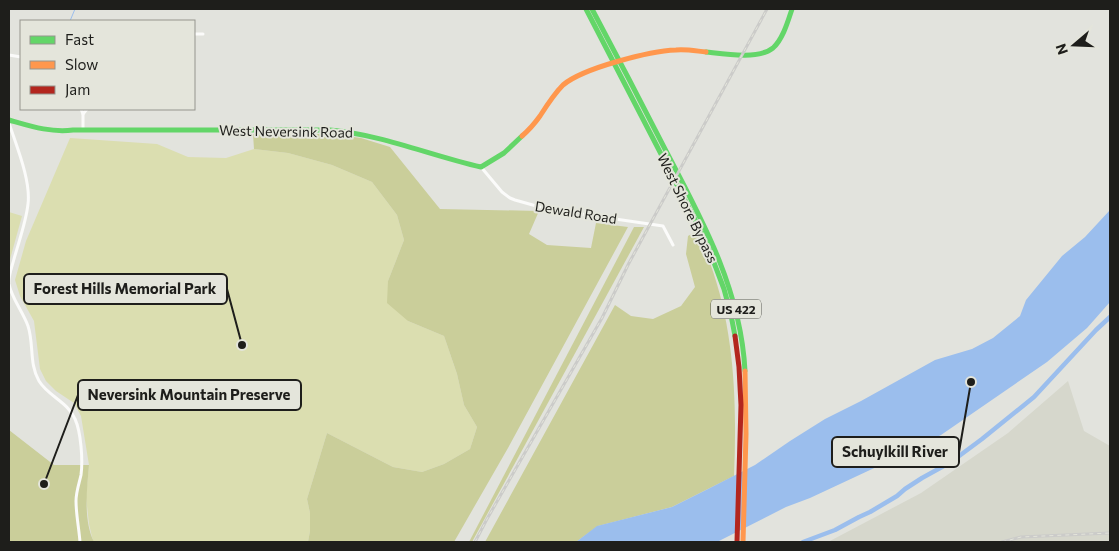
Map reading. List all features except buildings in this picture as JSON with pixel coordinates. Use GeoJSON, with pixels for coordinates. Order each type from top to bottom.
{"type":"FeatureCollection","features":[{"type":"Feature","properties":{"kind":"main road","name":"West Shore Bypass"},"geometry":{"type":"LineString","coordinates":[[586,9],[668,154],[712,240],[735,306],[745,369],[744,542]]}},
{"type":"Feature","properties":{"kind":"main road","name":"West Shore Bypass"},"geometry":{"type":"LineString","coordinates":[[592,9],[613,54]]}},
{"type":"Feature","properties":{"kind":"main road"},"geometry":{"type":"LineString","coordinates":[[481,167],[490,163],[522,137],[536,121],[550,100],[571,79],[606,66],[661,52],[686,50],[745,55],[763,54],[775,47],[792,9]]}},
{"type":"Feature","properties":{"kind":"main road","name":"West Shore Bypass"},"geometry":{"type":"LineString","coordinates":[[621,69],[705,239],[714,260],[732,319],[739,369],[741,410],[737,542]]}},
{"type":"Feature","properties":{"kind":"main road","name":"West Neversink Road"},"geometry":{"type":"LineString","coordinates":[[9,121],[45,130],[64,132],[73,130],[342,130],[370,135],[481,167]]}},
{"type":"Feature","properties":{"kind":"street"},"geometry":{"type":"LineString","coordinates":[[195,34],[203,34]]}},
{"type":"Feature","properties":{"kind":"street"},"geometry":{"type":"LineString","coordinates":[[81,110],[83,131]]}},
{"type":"Feature","properties":{"kind":"street"},"geometry":{"type":"LineString","coordinates":[[83,114],[86,110]]}},
{"type":"Feature","properties":{"kind":"street"},"geometry":{"type":"LineString","coordinates":[[9,121],[25,172],[29,199],[10,274],[9,286],[28,327],[36,375],[44,388],[70,409],[76,423],[82,462],[76,499],[80,542]]}},
{"type":"Feature","properties":{"kind":"street","name":"Dewald Road"},"geometry":{"type":"LineString","coordinates":[[481,167],[499,190],[510,198],[547,209],[663,226],[673,245]]}},
{"type":"Feature","properties":{"kind":"shaded area"},"geometry":{"type":"Polygon","coordinates":[[[1068,381],[1084,431],[1110,446],[1110,542],[828,542],[921,493],[1008,433],[1068,381]]]}},
{"type":"Feature","properties":{"kind":"green space"},"geometry":{"type":"Polygon","coordinates":[[[253,134],[332,134],[361,138],[390,147],[440,209],[539,211],[529,234],[547,245],[591,248],[596,223],[628,227],[508,448],[454,542],[308,542],[310,513],[307,499],[327,433],[393,467],[422,472],[444,464],[470,449],[477,427],[464,405],[457,374],[444,336],[408,321],[387,303],[388,281],[404,240],[397,215],[372,182],[332,165],[288,153],[254,149],[253,134]]]}},
{"type":"Feature","properties":{"kind":"green space"},"geometry":{"type":"Polygon","coordinates":[[[70,138],[157,144],[188,157],[226,158],[254,149],[288,153],[332,165],[372,182],[397,215],[404,240],[388,281],[408,321],[444,336],[457,374],[464,405],[477,427],[470,449],[444,464],[422,472],[393,467],[327,433],[307,499],[310,513],[308,542],[93,541],[86,497],[89,465],[81,416],[74,403],[56,391],[46,381],[40,369],[34,321],[20,296],[15,280],[26,241],[70,138]]]}},
{"type":"Feature","properties":{"kind":"green space"},"geometry":{"type":"Polygon","coordinates":[[[9,212],[22,216],[9,263],[9,212]]]}},
{"type":"Feature","properties":{"kind":"green space"},"geometry":{"type":"Polygon","coordinates":[[[634,227],[644,227],[472,542],[469,542],[634,227]]]}},
{"type":"Feature","properties":{"kind":"green space"},"geometry":{"type":"Polygon","coordinates":[[[696,231],[708,259],[725,315],[734,395],[734,476],[672,507],[598,526],[576,542],[485,542],[615,305],[631,316],[653,319],[681,306],[695,287],[686,254],[688,236],[696,231]]]}},
{"type":"Feature","properties":{"kind":"green space"},"geometry":{"type":"Polygon","coordinates":[[[9,430],[54,465],[89,465],[87,514],[94,542],[9,542],[9,430]]]}},
{"type":"Feature","properties":{"kind":"water"},"geometry":{"type":"Polygon","coordinates":[[[1110,210],[1110,302],[1087,328],[1047,362],[941,435],[810,498],[786,507],[717,542],[576,542],[597,526],[672,507],[755,465],[825,419],[935,360],[972,349],[993,338],[1020,316],[1026,300],[1062,256],[1085,237],[1110,210]]]}},
{"type":"Feature","properties":{"kind":"waterway"},"geometry":{"type":"LineString","coordinates":[[70,20],[75,9]]}},
{"type":"Feature","properties":{"kind":"waterway"},"geometry":{"type":"LineString","coordinates":[[803,542],[835,530],[870,512],[922,478],[951,462],[1034,397],[1110,317]]}},
{"type":"Feature","properties":{"kind":"railway"},"geometry":{"type":"LineString","coordinates":[[475,542],[602,318],[629,263],[767,9]]}},
{"type":"Feature","properties":{"kind":"railway"},"geometry":{"type":"LineString","coordinates":[[1002,542],[1021,537],[1110,533]]}},
{"type":"Feature","properties":{"kind":"traffic: fast"},"geometry":{"type":"LineString","coordinates":[[586,9],[705,239],[724,289],[735,336]]}},
{"type":"Feature","properties":{"kind":"traffic: fast"},"geometry":{"type":"LineString","coordinates":[[592,9],[693,204],[718,257],[736,313],[742,341],[745,371]]}},
{"type":"Feature","properties":{"kind":"traffic: fast"},"geometry":{"type":"LineString","coordinates":[[706,52],[731,55],[750,55],[767,52],[780,40],[792,9]]}},
{"type":"Feature","properties":{"kind":"traffic: fast"},"geometry":{"type":"LineString","coordinates":[[9,120],[57,131],[330,130],[369,136],[481,167],[504,153],[522,136]]}},
{"type":"Feature","properties":{"kind":"traffic: slow"},"geometry":{"type":"LineString","coordinates":[[522,136],[536,121],[563,85],[585,72],[617,61],[664,51],[687,50],[706,52]]}},
{"type":"Feature","properties":{"kind":"traffic: slow"},"geometry":{"type":"LineString","coordinates":[[743,542],[746,434],[745,371]]}},
{"type":"Feature","properties":{"kind":"traffic: jam"},"geometry":{"type":"LineString","coordinates":[[735,336],[741,405],[737,542]]}},
{"type":"Feature","properties":{"kind":"place","name":"Forest Hills Memorial Park"},"geometry":{"type":"Point","coordinates":[242,345]}},
{"type":"Feature","properties":{"kind":"place","name":"Schuylkill River"},"geometry":{"type":"Point","coordinates":[971,382]}},
{"type":"Feature","properties":{"kind":"place","name":"Neversink Mountain Preserve"},"geometry":{"type":"Point","coordinates":[44,484]}}]}
